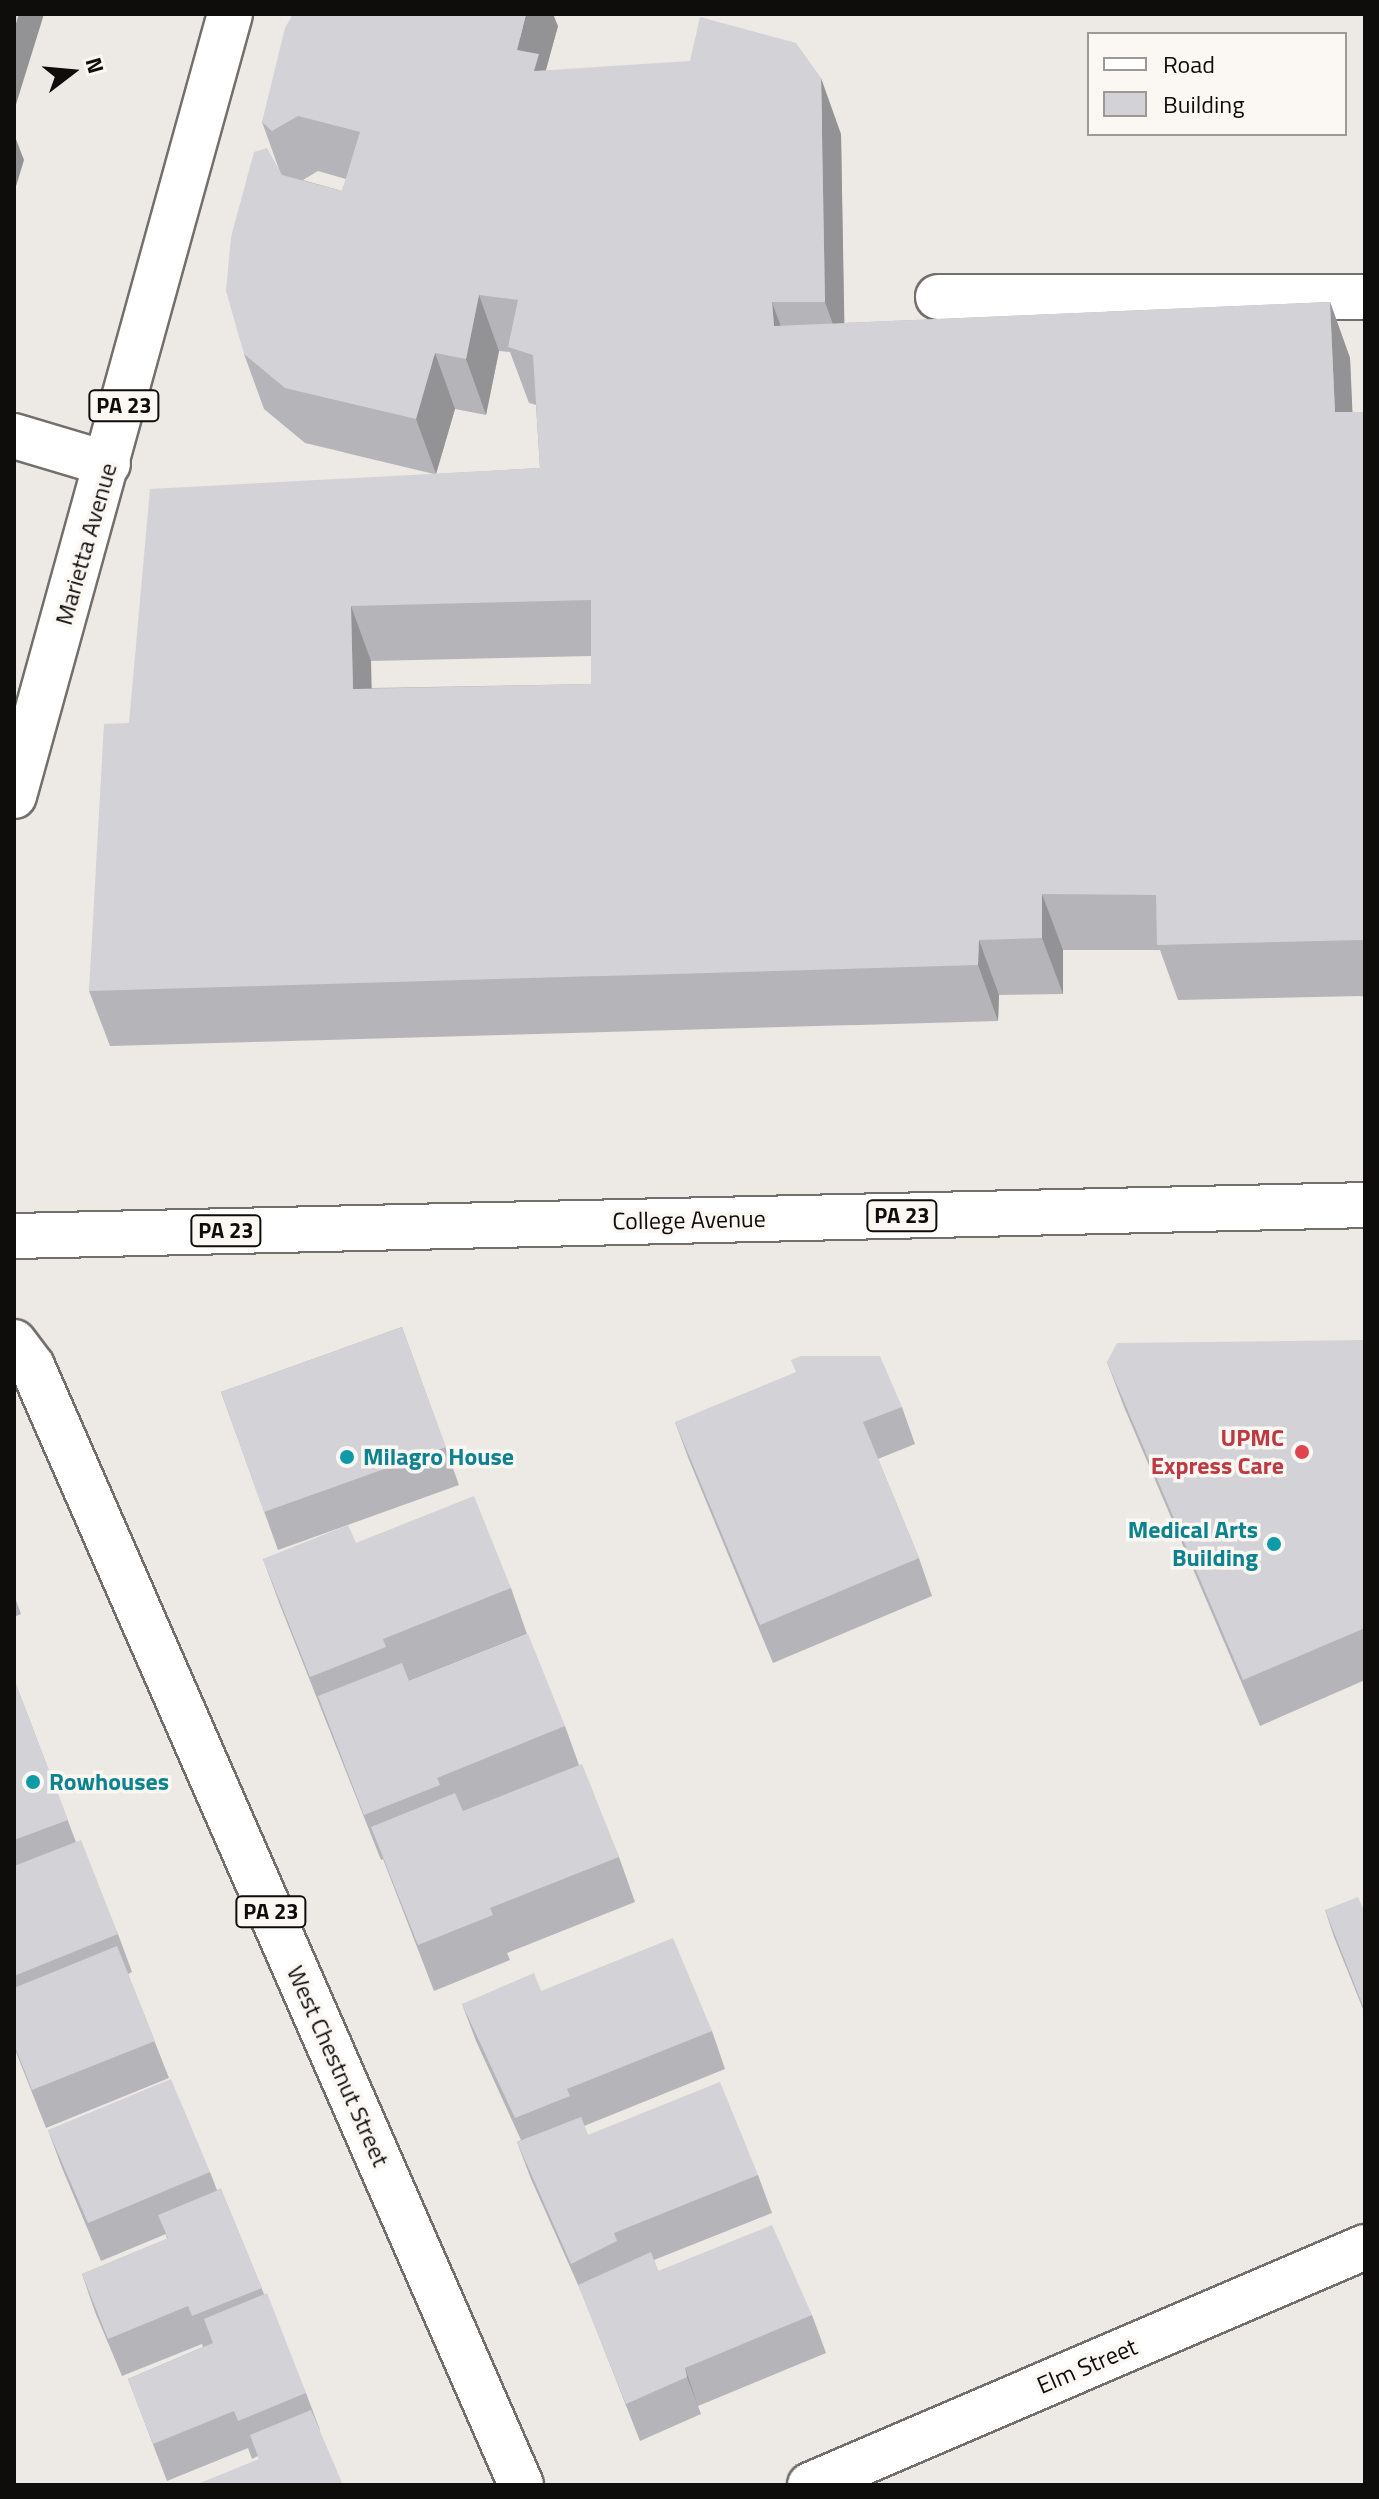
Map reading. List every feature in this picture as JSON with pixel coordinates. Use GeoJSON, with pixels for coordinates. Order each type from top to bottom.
{"type":"FeatureCollection","features":[{"type":"Feature","properties":{"kind":"main road","name":"Marietta Avenue"},"geometry":{"type":"LineString","coordinates":[[14,796],[230,14]]}},
{"type":"Feature","properties":{"kind":"main road"},"geometry":{"type":"LineString","coordinates":[[938,297],[1365,297]]}},
{"type":"Feature","properties":{"kind":"main road"},"geometry":{"type":"LineString","coordinates":[[14,436],[108,464]]}},
{"type":"Feature","properties":{"kind":"main road","name":"College Avenue"},"geometry":{"type":"LineString","coordinates":[[14,1236],[1365,1205]]}},
{"type":"Feature","properties":{"kind":"main road","name":"West Chestnut Street"},"geometry":{"type":"LineString","coordinates":[[14,1342],[38,1380],[521,2485]]}},
{"type":"Feature","properties":{"kind":"main road","name":"Elm Street"},"geometry":{"type":"LineString","coordinates":[[810,2485],[1365,2247]]}},
{"type":"Feature","properties":{"kind":"building"},"geometry":{"type":"Polygon","coordinates":[[[293,14],[526,14],[517,50],[539,54],[534,71],[690,61],[700,17],[796,43],[821,78],[825,302],[772,302],[774,326],[1330,302],[1335,412],[1365,412],[1365,940],[1157,945],[1156,895],[1042,894],[1042,938],[979,940],[978,965],[89,991],[104,724],[129,723],[150,489],[540,468],[533,355],[508,347],[518,300],[479,295],[466,359],[435,353],[416,419],[285,388],[244,354],[226,291],[231,237],[254,152],[267,148],[282,175],[342,191],[360,132],[298,116],[272,131],[262,122],[285,28],[293,14]],[[591,600],[351,606],[353,689],[591,684],[591,600]]]}},
{"type":"Feature","properties":{"kind":"building","name":"Milagro House"},"geometry":{"type":"Polygon","coordinates":[[[402,1327],[446,1447],[264,1512],[221,1392],[402,1327]]]}},
{"type":"Feature","properties":{"kind":"building","name":"Medical Arts Building"},"geometry":{"type":"Polygon","coordinates":[[[1365,1340],[1365,1628],[1243,1680],[1107,1362],[1117,1343],[1365,1340]]]}},
{"type":"Feature","properties":{"kind":"building"},"geometry":{"type":"Polygon","coordinates":[[[801,1356],[880,1356],[902,1407],[863,1422],[919,1558],[760,1625],[675,1422],[796,1372],[791,1360],[801,1356]]]}},
{"type":"Feature","properties":{"kind":"building"},"geometry":{"type":"Polygon","coordinates":[[[474,1496],[511,1588],[383,1639],[386,1647],[310,1677],[263,1559],[348,1525],[356,1543],[474,1496]]]}},
{"type":"Feature","properties":{"kind":"building"},"geometry":{"type":"Polygon","coordinates":[[[528,1634],[565,1726],[437,1778],[440,1785],[364,1815],[318,1696],[402,1663],[409,1681],[528,1634]]]}},
{"type":"Feature","properties":{"kind":"building","name":"Rowhouses"},"geometry":{"type":"Polygon","coordinates":[[[14,1679],[68,1820],[14,1840],[14,1679]]]}},
{"type":"Feature","properties":{"kind":"building"},"geometry":{"type":"Polygon","coordinates":[[[582,1764],[619,1857],[490,1908],[493,1915],[418,1945],[371,1827],[455,1793],[463,1811],[582,1764]]]}},
{"type":"Feature","properties":{"kind":"building"},"geometry":{"type":"Polygon","coordinates":[[[81,1840],[118,1934],[14,1976],[14,1866],[81,1840]]]}},
{"type":"Feature","properties":{"kind":"building"},"geometry":{"type":"Polygon","coordinates":[[[1358,1897],[1365,1913],[1365,2011],[1325,1910],[1358,1897]]]}},
{"type":"Feature","properties":{"kind":"building"},"geometry":{"type":"Polygon","coordinates":[[[673,1938],[712,2031],[567,2089],[570,2096],[515,2118],[462,2004],[534,1973],[541,1991],[673,1938]]]}},
{"type":"Feature","properties":{"kind":"building"},"geometry":{"type":"Polygon","coordinates":[[[117,1946],[155,2041],[32,2090],[14,2044],[14,1988],[117,1946]]]}},
{"type":"Feature","properties":{"kind":"building"},"geometry":{"type":"Polygon","coordinates":[[[171,2079],[210,2172],[88,2223],[48,2130],[171,2079]]]}},
{"type":"Feature","properties":{"kind":"building"},"geometry":{"type":"Polygon","coordinates":[[[720,2082],[758,2175],[614,2233],[617,2241],[571,2264],[517,2142],[581,2117],[588,2135],[720,2082]]]}},
{"type":"Feature","properties":{"kind":"building"},"geometry":{"type":"Polygon","coordinates":[[[221,2189],[262,2288],[192,2316],[188,2306],[108,2339],[82,2274],[168,2238],[158,2215],[221,2189]]]}},
{"type":"Feature","properties":{"kind":"building"},"geometry":{"type":"Polygon","coordinates":[[[772,2225],[812,2315],[685,2368],[687,2377],[626,2404],[578,2285],[651,2252],[658,2271],[772,2225]]]}},
{"type":"Feature","properties":{"kind":"building"},"geometry":{"type":"Polygon","coordinates":[[[267,2293],[306,2393],[238,2421],[234,2411],[153,2444],[128,2379],[213,2343],[204,2319],[267,2293]]]}},
{"type":"Feature","properties":{"kind":"building"},"geometry":{"type":"Polygon","coordinates":[[[311,2410],[343,2485],[195,2485],[259,2459],[250,2435],[311,2410]]]}},
{"type":"Feature","properties":{"kind":"place","name":"UPMC Express Care"},"geometry":{"type":"Point","coordinates":[1302,1452]}},
{"type":"Feature","properties":{"kind":"place","name":"Milagro House"},"geometry":{"type":"Point","coordinates":[347,1457]}},
{"type":"Feature","properties":{"kind":"place","name":"Medical Arts Building"},"geometry":{"type":"Point","coordinates":[1274,1544]}},
{"type":"Feature","properties":{"kind":"place","name":"Rowhouses"},"geometry":{"type":"Point","coordinates":[33,1782]}}]}
